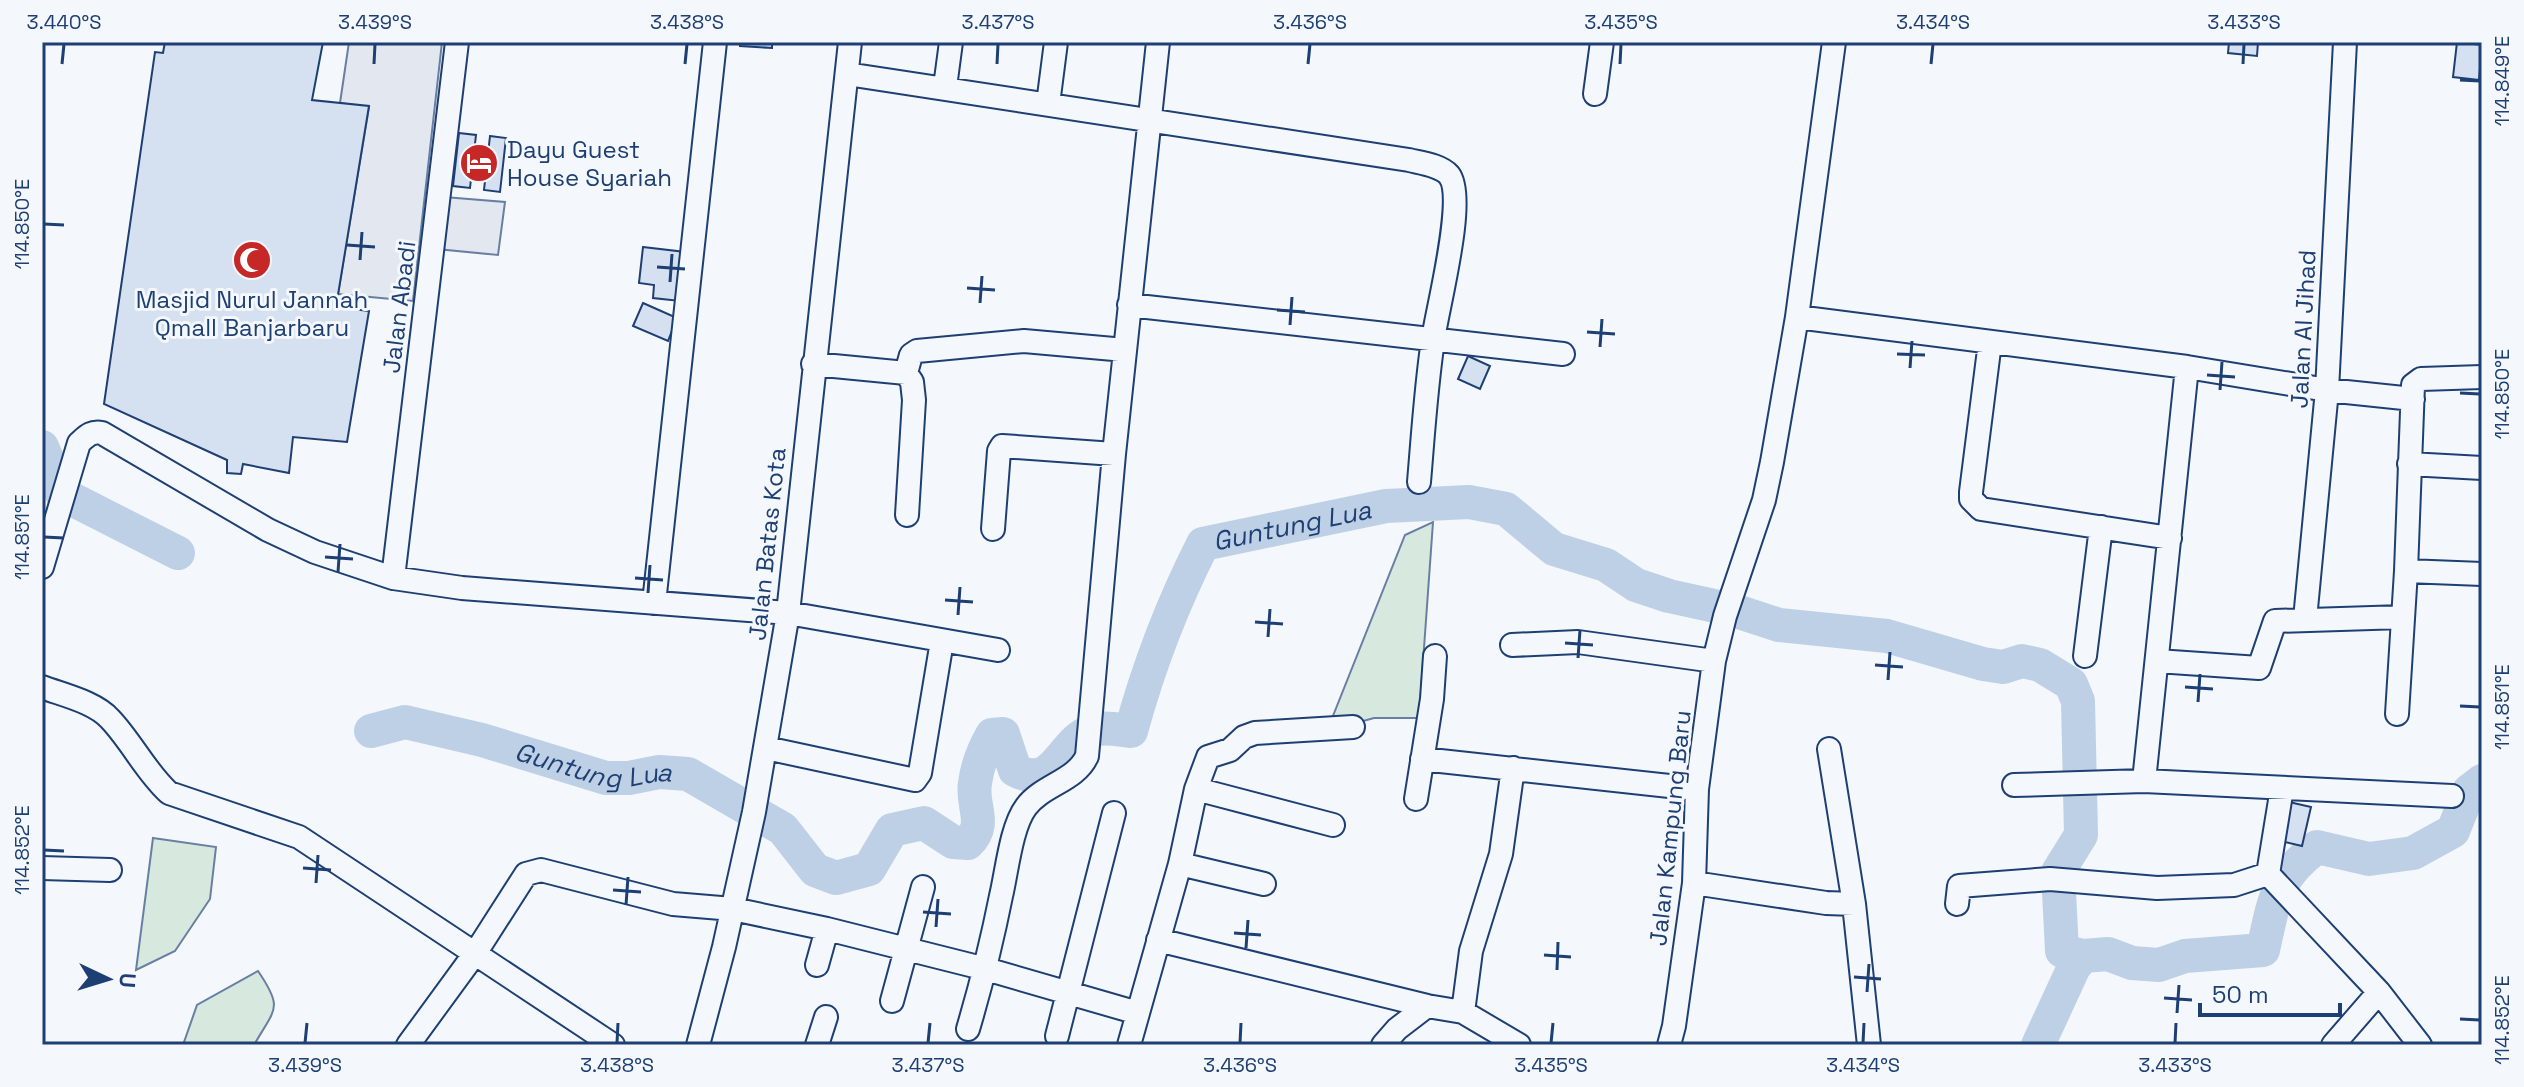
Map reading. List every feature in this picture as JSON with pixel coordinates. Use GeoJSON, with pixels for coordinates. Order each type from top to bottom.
{"type":"FeatureCollection","features":[{"type":"Feature","properties":{"kind":"street","name":"Jalan Abadi"},"geometry":{"type":"LineString","coordinates":[[393,578],[457,42]]}},
{"type":"Feature","properties":{"kind":"street"},"geometry":{"type":"LineString","coordinates":[[654,603],[715,42]]}},
{"type":"Feature","properties":{"kind":"street","name":"Jalan Batas Kota"},"geometry":{"type":"LineString","coordinates":[[698,1045],[754,813],[788,613],[850,42]]}},
{"type":"Feature","properties":{"kind":"street"},"geometry":{"type":"LineString","coordinates":[[945,87],[951,42]]}},
{"type":"Feature","properties":{"kind":"street"},"geometry":{"type":"LineString","coordinates":[[1048,104],[1056,42]]}},
{"type":"Feature","properties":{"kind":"street"},"geometry":{"type":"LineString","coordinates":[[968,1029],[986,969],[1015,833],[1025,807],[1044,790],[1083,765],[1088,741],[1114,454],[1158,42]]}},
{"type":"Feature","properties":{"kind":"street"},"geometry":{"type":"LineString","coordinates":[[1595,94],[1602,42]]}},
{"type":"Feature","properties":{"kind":"street","name":"Jalan Kampung Baru"},"geometry":{"type":"LineString","coordinates":[[1669,1045],[1694,883],[1697,789],[1714,661],[1734,587],[1764,500],[1797,317],[1834,42]]}},
{"type":"Feature","properties":{"kind":"street","name":"Jalan Al Jihad"},"geometry":{"type":"LineString","coordinates":[[2305,619],[2327,390],[2345,42]]}},
{"type":"Feature","properties":{"kind":"street"},"geometry":{"type":"LineString","coordinates":[[847,74],[1409,160],[1436,167],[1449,176],[1455,193],[1453,228],[1433,340],[1419,482]]}},
{"type":"Feature","properties":{"kind":"street"},"geometry":{"type":"LineString","coordinates":[[1129,305],[1563,354]]}},
{"type":"Feature","properties":{"kind":"street"},"geometry":{"type":"LineString","coordinates":[[1797,317],[2187,367],[2327,390],[2413,399]]}},
{"type":"Feature","properties":{"kind":"street"},"geometry":{"type":"LineString","coordinates":[[907,515],[914,400],[912,382],[906,373],[911,355],[923,349],[1024,341],[1125,350]]}},
{"type":"Feature","properties":{"kind":"street"},"geometry":{"type":"LineString","coordinates":[[1990,342],[1971,499],[1981,509],[2170,538]]}},
{"type":"Feature","properties":{"kind":"street"},"geometry":{"type":"LineString","coordinates":[[813,364],[906,373]]}},
{"type":"Feature","properties":{"kind":"street"},"geometry":{"type":"LineString","coordinates":[[2144,781],[2187,367]]}},
{"type":"Feature","properties":{"kind":"street"},"geometry":{"type":"LineString","coordinates":[[2397,714],[2413,385],[2418,380],[2482,377]]}},
{"type":"Feature","properties":{"kind":"street"},"geometry":{"type":"LineString","coordinates":[[42,567],[47,531],[79,443],[96,432],[268,530],[315,552],[393,578],[462,588],[788,613],[998,650]]}},
{"type":"Feature","properties":{"kind":"street"},"geometry":{"type":"LineString","coordinates":[[993,529],[999,451],[1002,446],[1114,454]]}},
{"type":"Feature","properties":{"kind":"street"},"geometry":{"type":"LineString","coordinates":[[2409,464],[2482,468]]}},
{"type":"Feature","properties":{"kind":"street"},"geometry":{"type":"LineString","coordinates":[[2085,656],[2101,527]]}},
{"type":"Feature","properties":{"kind":"street"},"geometry":{"type":"LineString","coordinates":[[2406,571],[2482,574]]}},
{"type":"Feature","properties":{"kind":"street"},"geometry":{"type":"LineString","coordinates":[[2157,661],[2259,668],[2273,623],[2278,620],[2403,617]]}},
{"type":"Feature","properties":{"kind":"street"},"geometry":{"type":"LineString","coordinates":[[766,748],[909,780],[918,778],[942,641]]}},
{"type":"Feature","properties":{"kind":"street"},"geometry":{"type":"LineString","coordinates":[[1512,645],[1578,642],[1714,661]]}},
{"type":"Feature","properties":{"kind":"street"},"geometry":{"type":"LineString","coordinates":[[1416,799],[1435,656]]}},
{"type":"Feature","properties":{"kind":"street"},"geometry":{"type":"LineString","coordinates":[[42,687],[98,709],[109,717],[156,782],[169,793],[299,837],[613,1045]]}},
{"type":"Feature","properties":{"kind":"street"},"geometry":{"type":"LineString","coordinates":[[1129,1045],[1180,864],[1196,789],[1208,757],[1230,750],[1244,737],[1255,733],[1353,727]]}},
{"type":"Feature","properties":{"kind":"street"},"geometry":{"type":"LineString","coordinates":[[1829,749],[1854,904],[1869,1045]]}},
{"type":"Feature","properties":{"kind":"street"},"geometry":{"type":"LineString","coordinates":[[1422,759],[1697,789]]}},
{"type":"Feature","properties":{"kind":"street"},"geometry":{"type":"LineString","coordinates":[[1463,1012],[1471,951],[1501,854],[1513,768]]}},
{"type":"Feature","properties":{"kind":"street"},"geometry":{"type":"LineString","coordinates":[[2014,785],[2144,781],[2452,796]]}},
{"type":"Feature","properties":{"kind":"street"},"geometry":{"type":"LineString","coordinates":[[2268,874],[2282,788]]}},
{"type":"Feature","properties":{"kind":"street"},"geometry":{"type":"LineString","coordinates":[[1196,789],[1333,825]]}},
{"type":"Feature","properties":{"kind":"street"},"geometry":{"type":"LineString","coordinates":[[1057,1036],[1114,813]]}},
{"type":"Feature","properties":{"kind":"street"},"geometry":{"type":"LineString","coordinates":[[1180,864],[1264,884]]}},
{"type":"Feature","properties":{"kind":"street"},"geometry":{"type":"LineString","coordinates":[[42,868],[110,870]]}},
{"type":"Feature","properties":{"kind":"street"},"geometry":{"type":"LineString","coordinates":[[408,1045],[476,952],[526,874],[549,870],[673,904],[733,909],[827,929],[986,969],[1138,1013]]}},
{"type":"Feature","properties":{"kind":"street"},"geometry":{"type":"LineString","coordinates":[[1957,904],[1959,886],[2057,879],[2157,888],[2234,885],[2268,874]]}},
{"type":"Feature","properties":{"kind":"street"},"geometry":{"type":"LineString","coordinates":[[2268,874],[2379,992],[2420,1045]]}},
{"type":"Feature","properties":{"kind":"street"},"geometry":{"type":"LineString","coordinates":[[1694,883],[1826,903],[1854,904]]}},
{"type":"Feature","properties":{"kind":"street"},"geometry":{"type":"LineString","coordinates":[[892,1001],[923,887]]}},
{"type":"Feature","properties":{"kind":"street"},"geometry":{"type":"LineString","coordinates":[[817,965],[827,929]]}},
{"type":"Feature","properties":{"kind":"street"},"geometry":{"type":"LineString","coordinates":[[1158,940],[1427,1006],[1463,1012],[1519,1045]]}},
{"type":"Feature","properties":{"kind":"street"},"geometry":{"type":"LineString","coordinates":[[2333,1045],[2379,992]]}},
{"type":"Feature","properties":{"kind":"street"},"geometry":{"type":"LineString","coordinates":[[1383,1045],[1397,1029],[1427,1006]]}},
{"type":"Feature","properties":{"kind":"street"},"geometry":{"type":"LineString","coordinates":[[817,1045],[826,1017]]}},
{"type":"Feature","properties":{"kind":"shaded area"},"geometry":{"type":"Polygon","coordinates":[[[349,42],[442,42],[413,301],[338,294],[369,107],[340,103],[349,42]]]}},
{"type":"Feature","properties":{"kind":"shaded area"},"geometry":{"type":"Polygon","coordinates":[[[444,197],[505,202],[498,255],[437,249],[444,197]]]}},
{"type":"Feature","properties":{"kind":"shaded area"},"geometry":{"type":"Polygon","coordinates":[[[1433,522],[1419,718],[1374,718],[1327,731],[1405,535],[1433,522]]]}},
{"type":"Feature","properties":{"kind":"shaded area"},"geometry":{"type":"Polygon","coordinates":[[[153,838],[216,847],[210,899],[175,951],[136,970],[153,838]]]}},
{"type":"Feature","properties":{"kind":"shaded area"},"geometry":{"type":"Polygon","coordinates":[[[258,971],[271,993],[274,1008],[254,1045],[183,1045],[197,1005],[258,971]]]}},
{"type":"Feature","properties":{"kind":"building"},"geometry":{"type":"Polygon","coordinates":[[[165,42],[323,42],[312,100],[369,106],[336,307],[369,311],[347,442],[293,437],[289,473],[243,464],[241,474],[227,473],[227,460],[104,404],[155,52],[163,53],[165,42]]]}},
{"type":"Feature","properties":{"kind":"building"},"geometry":{"type":"Polygon","coordinates":[[[740,42],[772,42],[772,48],[740,46],[740,42]]]}},
{"type":"Feature","properties":{"kind":"building"},"geometry":{"type":"Polygon","coordinates":[[[2229,42],[2258,42],[2257,56],[2228,53],[2229,42]]]}},
{"type":"Feature","properties":{"kind":"building"},"geometry":{"type":"Polygon","coordinates":[[[2457,42],[2482,45],[2479,80],[2453,77],[2457,42]]]}},
{"type":"Feature","properties":{"kind":"building"},"geometry":{"type":"Polygon","coordinates":[[[459,133],[476,135],[470,188],[453,186],[459,133]]]}},
{"type":"Feature","properties":{"kind":"building"},"geometry":{"type":"Polygon","coordinates":[[[490,136],[506,138],[500,192],[484,190],[490,136]]]}},
{"type":"Feature","properties":{"kind":"building"},"geometry":{"type":"Polygon","coordinates":[[[643,247],[685,252],[680,301],[653,298],[654,285],[639,283],[643,247]]]}},
{"type":"Feature","properties":{"kind":"building"},"geometry":{"type":"Polygon","coordinates":[[[643,303],[677,318],[668,341],[633,326],[643,303]]]}},
{"type":"Feature","properties":{"kind":"building"},"geometry":{"type":"Polygon","coordinates":[[[1468,356],[1490,366],[1480,389],[1458,379],[1468,356]]]}},
{"type":"Feature","properties":{"kind":"building"},"geometry":{"type":"Polygon","coordinates":[[[2289,802],[2311,807],[2302,846],[2281,841],[2289,802]]]}},
{"type":"Feature","properties":{"kind":"waterway"},"geometry":{"type":"LineString","coordinates":[[42,447],[62,494],[178,553]]}},
{"type":"Feature","properties":{"kind":"waterway","name":"Guntung Lua"},"geometry":{"type":"LineString","coordinates":[[371,731],[405,722],[482,740],[606,778],[629,778],[659,772],[688,774],[783,829],[815,870],[836,878],[869,869],[892,830],[924,823],[953,842],[968,843],[974,836],[978,822],[974,791],[976,777],[992,735],[1003,734],[1015,770],[1029,775],[1050,769],[1085,734],[1102,728],[1131,731],[1162,636],[1203,544],[1386,506],[1469,502],[1506,509],[1554,549],[1606,565],[1636,585],[1669,596],[1733,610],[1779,625],[1887,636],[1983,664],[2003,667],[2022,661],[2040,665],[2071,684],[2078,701],[2081,835],[2058,872],[2062,951],[2083,956]]}},
{"type":"Feature","properties":{"kind":"waterway"},"geometry":{"type":"LineString","coordinates":[[2038,1045],[2074,967],[2083,956],[2108,954],[2132,963],[2159,965],[2185,956],[2263,950],[2274,904],[2284,880],[2317,847],[2369,859],[2413,853],[2453,831],[2469,791],[2482,781]]}},
{"type":"Feature","properties":{"kind":"place","name":"Dayu Guest House Syariah"},"geometry":{"type":"Point","coordinates":[479,163]}},
{"type":"Feature","properties":{"kind":"place","name":"Masjid Nurul Jannah Qmall Banjarbaru"},"geometry":{"type":"Point","coordinates":[252,260]}}]}
